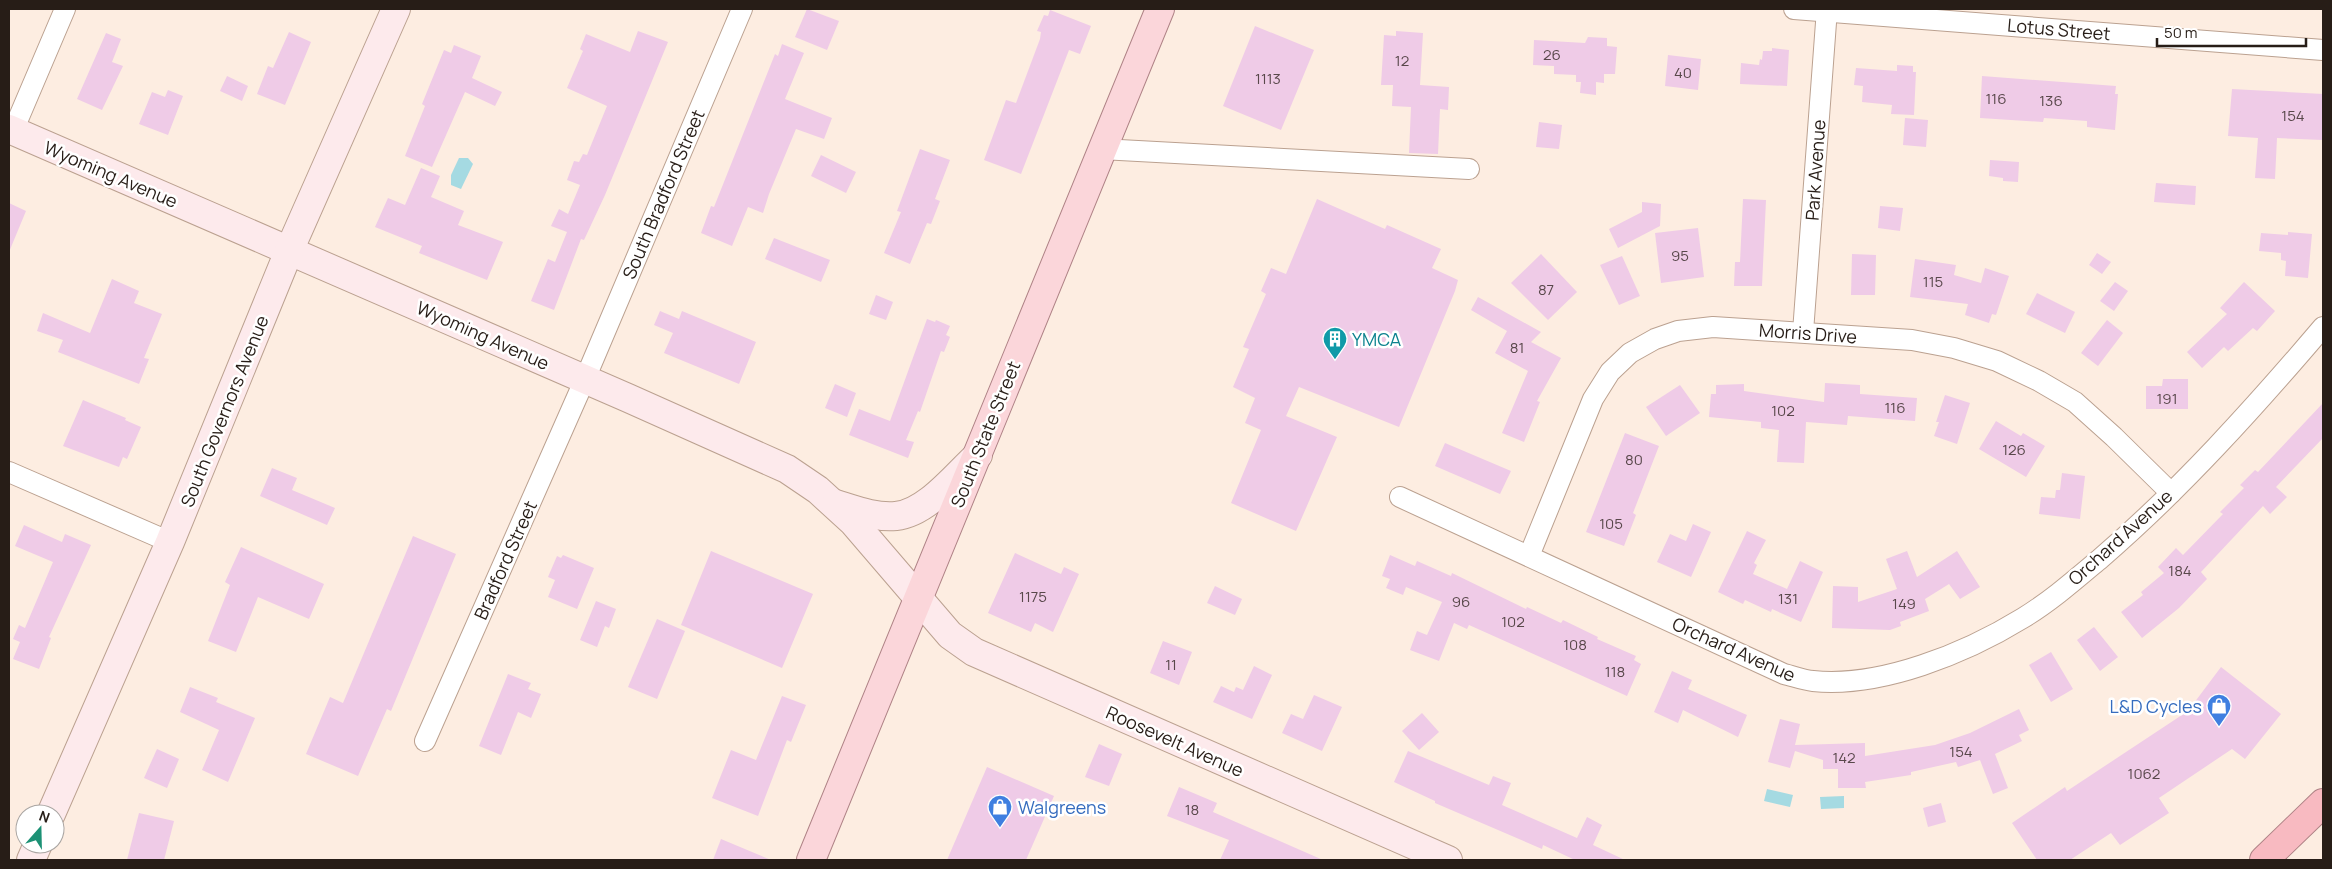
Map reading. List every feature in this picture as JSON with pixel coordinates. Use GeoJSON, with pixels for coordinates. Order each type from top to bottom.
{"type":"FeatureCollection","features":[{"type":"Feature","properties":{"kind":"highway"},"geometry":{"type":"LineString","coordinates":[[2264,860],[2323,802]]}},
{"type":"Feature","properties":{"kind":"main road","name":"South State Street"},"geometry":{"type":"LineString","coordinates":[[811,860],[1160,9]]}},
{"type":"Feature","properties":{"kind":"street"},"geometry":{"type":"LineString","coordinates":[[11,130],[65,9]]}},
{"type":"Feature","properties":{"kind":"street","name":"South Governors Avenue"},"geometry":{"type":"LineString","coordinates":[[55,804],[170,542],[290,251],[396,9]]}},
{"type":"Feature","properties":{"kind":"street","name":"South Bradford Street"},"geometry":{"type":"LineString","coordinates":[[585,379],[742,9]]}},
{"type":"Feature","properties":{"kind":"street","name":"Lotus Street"},"geometry":{"type":"LineString","coordinates":[[1794,9],[1827,10],[2323,50]]}},
{"type":"Feature","properties":{"kind":"street","name":"Park Avenue"},"geometry":{"type":"LineString","coordinates":[[1803,332],[1827,10]]}},
{"type":"Feature","properties":{"kind":"street","name":"Wyoming Avenue"},"geometry":{"type":"LineString","coordinates":[[11,130],[585,379],[786,469],[834,503],[854,522],[919,597]]}},
{"type":"Feature","properties":{"kind":"street"},"geometry":{"type":"LineString","coordinates":[[1101,149],[1469,169]]}},
{"type":"Feature","properties":{"kind":"street","name":"Morris Drive"},"geometry":{"type":"LineString","coordinates":[[1530,556],[1593,400],[1610,372],[1630,353],[1655,339],[1678,331],[1713,327],[1912,340],[1954,348],[1997,361],[2039,381],[2075,402],[2114,436],[2171,493]]}},
{"type":"Feature","properties":{"kind":"street","name":"Orchard Avenue"},"geometry":{"type":"LineString","coordinates":[[1400,497],[1784,674],[1812,681],[1846,682],[1894,673],[1927,662],[1978,642],[2024,617],[2080,575],[2171,493],[2323,327]]}},
{"type":"Feature","properties":{"kind":"street","name":"Bradford Street"},"geometry":{"type":"LineString","coordinates":[[425,741],[585,379]]}},
{"type":"Feature","properties":{"kind":"street"},"geometry":{"type":"LineString","coordinates":[[834,503],[867,514],[895,516],[907,514],[922,507],[978,455]]}},
{"type":"Feature","properties":{"kind":"street"},"geometry":{"type":"LineString","coordinates":[[9,472],[170,542]]}},
{"type":"Feature","properties":{"kind":"street","name":"Roosevelt Avenue"},"geometry":{"type":"LineString","coordinates":[[919,597],[950,635],[974,652],[1448,860]]}},
{"type":"Feature","properties":{"kind":"water"},"geometry":{"type":"Polygon","coordinates":[[[459,158],[468,158],[473,164],[461,189],[451,185],[451,175],[459,158]]]}},
{"type":"Feature","properties":{"kind":"water"},"geometry":{"type":"Polygon","coordinates":[[[1767,789],[1793,795],[1790,807],[1764,801],[1767,789]]]}},
{"type":"Feature","properties":{"kind":"water"},"geometry":{"type":"Polygon","coordinates":[[[1844,796],[1844,808],[1821,809],[1820,797],[1844,796]]]}},
{"type":"Feature","properties":{"kind":"building"},"geometry":{"type":"Polygon","coordinates":[[[807,9],[839,21],[827,50],[795,37],[807,9]]]}},
{"type":"Feature","properties":{"kind":"building"},"geometry":{"type":"Polygon","coordinates":[[[1050,10],[1091,26],[1080,54],[1069,50],[1021,174],[984,160],[1006,100],[1016,103],[1040,39],[1041,32],[1037,31],[1044,15],[1048,16],[1050,10]]]}},
{"type":"Feature","properties":{"kind":"building"},"geometry":{"type":"Polygon","coordinates":[[[1255,26],[1314,50],[1281,130],[1223,106],[1255,26]]]}},
{"type":"Feature","properties":{"kind":"building"},"geometry":{"type":"Polygon","coordinates":[[[638,31],[668,42],[605,195],[584,240],[581,239],[554,310],[531,301],[548,259],[555,262],[567,232],[551,226],[559,209],[568,214],[580,185],[567,180],[574,161],[579,162],[583,154],[587,155],[607,106],[567,88],[583,51],[580,49],[586,34],[630,52],[638,31]]]}},
{"type":"Feature","properties":{"kind":"building"},"geometry":{"type":"Polygon","coordinates":[[[1396,31],[1423,33],[1420,85],[1449,87],[1448,110],[1440,109],[1438,154],[1409,153],[1411,107],[1392,106],[1393,85],[1381,85],[1384,35],[1396,36],[1396,31]]]}},
{"type":"Feature","properties":{"kind":"building"},"geometry":{"type":"Polygon","coordinates":[[[289,32],[311,42],[285,105],[257,94],[268,66],[273,68],[289,32]]]}},
{"type":"Feature","properties":{"kind":"building"},"geometry":{"type":"Polygon","coordinates":[[[106,33],[121,39],[112,62],[123,66],[102,110],[77,99],[106,33]]]}},
{"type":"Feature","properties":{"kind":"building"},"geometry":{"type":"Polygon","coordinates":[[[1588,37],[1607,38],[1607,46],[1617,47],[1615,74],[1604,74],[1604,83],[1596,82],[1596,95],[1580,93],[1581,82],[1576,82],[1576,75],[1554,74],[1554,66],[1533,65],[1534,40],[1585,43],[1588,37]]]}},
{"type":"Feature","properties":{"kind":"building"},"geometry":{"type":"Polygon","coordinates":[[[782,44],[804,53],[785,99],[832,118],[824,139],[796,129],[763,213],[748,207],[732,246],[701,233],[711,206],[714,207],[775,54],[778,56],[782,44]]]}},
{"type":"Feature","properties":{"kind":"building"},"geometry":{"type":"Polygon","coordinates":[[[454,45],[481,56],[472,78],[502,92],[495,106],[465,92],[432,167],[405,156],[425,106],[422,104],[444,50],[451,53],[454,45]]]}},
{"type":"Feature","properties":{"kind":"building"},"geometry":{"type":"Polygon","coordinates":[[[1772,48],[1789,50],[1787,86],[1740,84],[1741,63],[1759,65],[1760,59],[1762,60],[1763,51],[1772,51],[1772,48]]]}},
{"type":"Feature","properties":{"kind":"building"},"geometry":{"type":"Polygon","coordinates":[[[1668,55],[1701,59],[1698,90],[1665,86],[1668,55]]]}},
{"type":"Feature","properties":{"kind":"building"},"geometry":{"type":"Polygon","coordinates":[[[1897,65],[1913,66],[1913,72],[1916,72],[1914,115],[1891,114],[1892,105],[1862,102],[1863,86],[1854,85],[1856,68],[1897,71],[1897,65]]]}},
{"type":"Feature","properties":{"kind":"building"},"geometry":{"type":"Polygon","coordinates":[[[227,76],[248,86],[242,101],[220,91],[227,76]]]}},
{"type":"Feature","properties":{"kind":"building"},"geometry":{"type":"Polygon","coordinates":[[[1982,76],[2116,86],[2115,94],[2118,94],[2115,130],[2087,127],[2087,121],[2044,118],[2043,122],[1980,118],[1982,76]]]}},
{"type":"Feature","properties":{"kind":"building"},"geometry":{"type":"Polygon","coordinates":[[[2232,89],[2323,94],[2323,140],[2277,138],[2275,179],[2255,178],[2258,138],[2228,136],[2232,89]]]}},
{"type":"Feature","properties":{"kind":"building"},"geometry":{"type":"Polygon","coordinates":[[[168,90],[183,96],[168,135],[139,124],[152,92],[165,97],[168,90]]]}},
{"type":"Feature","properties":{"kind":"building"},"geometry":{"type":"Polygon","coordinates":[[[1905,118],[1928,120],[1926,147],[1903,145],[1905,118]]]}},
{"type":"Feature","properties":{"kind":"building"},"geometry":{"type":"Polygon","coordinates":[[[1539,122],[1562,125],[1559,149],[1536,147],[1539,122]]]}},
{"type":"Feature","properties":{"kind":"building"},"geometry":{"type":"Polygon","coordinates":[[[920,149],[950,160],[935,199],[940,201],[931,224],[927,223],[910,264],[884,253],[901,212],[897,211],[920,149]]]}},
{"type":"Feature","properties":{"kind":"building"},"geometry":{"type":"Polygon","coordinates":[[[821,155],[856,172],[846,193],[811,176],[821,155]]]}},
{"type":"Feature","properties":{"kind":"building"},"geometry":{"type":"Polygon","coordinates":[[[1990,160],[2019,162],[2018,182],[2003,181],[2003,178],[1989,176],[1990,160]]]}},
{"type":"Feature","properties":{"kind":"building"},"geometry":{"type":"Polygon","coordinates":[[[421,168],[440,176],[431,197],[464,211],[458,225],[503,242],[487,280],[419,253],[422,246],[375,227],[388,198],[405,205],[421,168]]]}},
{"type":"Feature","properties":{"kind":"building"},"geometry":{"type":"Polygon","coordinates":[[[2156,183],[2196,186],[2195,205],[2154,202],[2156,183]]]}},
{"type":"Feature","properties":{"kind":"building","name":"YMCA"},"geometry":{"type":"Polygon","coordinates":[[[1317,199],[1385,229],[1387,225],[1441,249],[1432,268],[1458,280],[1399,427],[1299,387],[1286,416],[1337,437],[1296,531],[1231,503],[1261,430],[1245,423],[1255,398],[1233,387],[1249,349],[1243,347],[1266,294],[1261,291],[1271,268],[1286,274],[1317,199]]]}},
{"type":"Feature","properties":{"kind":"building"},"geometry":{"type":"Polygon","coordinates":[[[1743,199],[1766,200],[1762,286],[1734,286],[1735,262],[1740,262],[1743,199]]]}},
{"type":"Feature","properties":{"kind":"building"},"geometry":{"type":"Polygon","coordinates":[[[1642,202],[1661,204],[1660,226],[1618,248],[1609,229],[1642,212],[1642,202]]]}},
{"type":"Feature","properties":{"kind":"building"},"geometry":{"type":"Polygon","coordinates":[[[9,203],[26,211],[9,252],[9,203]]]}},
{"type":"Feature","properties":{"kind":"building"},"geometry":{"type":"Polygon","coordinates":[[[1880,206],[1903,208],[1900,231],[1878,228],[1880,206]]]}},
{"type":"Feature","properties":{"kind":"building"},"geometry":{"type":"Polygon","coordinates":[[[1698,228],[1704,277],[1661,283],[1655,233],[1698,228]]]}},
{"type":"Feature","properties":{"kind":"building"},"geometry":{"type":"Polygon","coordinates":[[[2288,232],[2312,234],[2308,278],[2285,276],[2286,261],[2281,260],[2281,253],[2259,251],[2261,233],[2288,235],[2288,232]]]}},
{"type":"Feature","properties":{"kind":"building"},"geometry":{"type":"Polygon","coordinates":[[[774,238],[830,260],[821,282],[765,259],[774,238]]]}},
{"type":"Feature","properties":{"kind":"building"},"geometry":{"type":"Polygon","coordinates":[[[2097,253],[2111,262],[2102,274],[2089,265],[2097,253]]]}},
{"type":"Feature","properties":{"kind":"building"},"geometry":{"type":"Polygon","coordinates":[[[1541,254],[1577,292],[1548,320],[1511,283],[1541,254]]]}},
{"type":"Feature","properties":{"kind":"building"},"geometry":{"type":"Polygon","coordinates":[[[1852,254],[1876,255],[1875,295],[1851,295],[1852,254]]]}},
{"type":"Feature","properties":{"kind":"building"},"geometry":{"type":"Polygon","coordinates":[[[1622,256],[1640,296],[1619,305],[1600,265],[1622,256]]]}},
{"type":"Feature","properties":{"kind":"building"},"geometry":{"type":"Polygon","coordinates":[[[1915,259],[1956,265],[1954,275],[1981,283],[1985,268],[2009,276],[1996,315],[1992,314],[1989,323],[1965,315],[1968,304],[1910,297],[1915,259]]]}},
{"type":"Feature","properties":{"kind":"building"},"geometry":{"type":"Polygon","coordinates":[[[112,279],[139,291],[134,303],[162,314],[144,358],[149,359],[139,384],[58,352],[63,340],[37,331],[43,313],[90,333],[112,279]]]}},
{"type":"Feature","properties":{"kind":"building"},"geometry":{"type":"Polygon","coordinates":[[[2115,282],[2128,291],[2114,311],[2100,301],[2115,282]]]}},
{"type":"Feature","properties":{"kind":"building"},"geometry":{"type":"Polygon","coordinates":[[[2244,282],[2275,311],[2257,331],[2253,328],[2228,351],[2224,347],[2202,368],[2187,352],[2227,314],[2220,308],[2244,282]]]}},
{"type":"Feature","properties":{"kind":"building"},"geometry":{"type":"Polygon","coordinates":[[[2037,293],[2075,312],[2065,333],[2026,314],[2037,293]]]}},
{"type":"Feature","properties":{"kind":"building"},"geometry":{"type":"Polygon","coordinates":[[[876,295],[893,302],[886,320],[869,314],[876,295]]]}},
{"type":"Feature","properties":{"kind":"building"},"geometry":{"type":"Polygon","coordinates":[[[1478,297],[1541,332],[1531,342],[1561,358],[1537,401],[1540,402],[1524,442],[1502,433],[1528,371],[1495,353],[1507,331],[1471,310],[1478,297]]]}},
{"type":"Feature","properties":{"kind":"building"},"geometry":{"type":"Polygon","coordinates":[[[660,311],[679,319],[682,311],[756,342],[739,384],[664,353],[673,333],[654,325],[660,311]]]}},
{"type":"Feature","properties":{"kind":"building"},"geometry":{"type":"Polygon","coordinates":[[[927,319],[935,322],[936,320],[950,326],[946,335],[950,337],[944,352],[941,351],[920,412],[918,411],[906,440],[914,442],[908,458],[849,435],[859,409],[890,421],[927,319]]]}},
{"type":"Feature","properties":{"kind":"building"},"geometry":{"type":"Polygon","coordinates":[[[2107,320],[2123,333],[2098,366],[2081,353],[2107,320]]]}},
{"type":"Feature","properties":{"kind":"building"},"geometry":{"type":"Polygon","coordinates":[[[2163,379],[2188,379],[2188,409],[2146,409],[2146,386],[2162,386],[2163,379]]]}},
{"type":"Feature","properties":{"kind":"building"},"geometry":{"type":"Polygon","coordinates":[[[1825,383],[1860,385],[1860,394],[1917,398],[1915,421],[1848,416],[1847,425],[1806,422],[1804,463],[1777,462],[1779,430],[1761,428],[1761,422],[1709,417],[1711,394],[1716,394],[1716,385],[1744,384],[1744,391],[1824,402],[1825,383]]]}},
{"type":"Feature","properties":{"kind":"building"},"geometry":{"type":"Polygon","coordinates":[[[835,384],[856,393],[847,417],[825,408],[835,384]]]}},
{"type":"Feature","properties":{"kind":"building"},"geometry":{"type":"Polygon","coordinates":[[[1680,385],[1700,413],[1666,436],[1646,407],[1680,385]]]}},
{"type":"Feature","properties":{"kind":"building"},"geometry":{"type":"Polygon","coordinates":[[[1945,395],[1970,403],[1957,444],[1934,436],[1939,422],[1936,422],[1945,395]]]}},
{"type":"Feature","properties":{"kind":"building"},"geometry":{"type":"Polygon","coordinates":[[[83,400],[126,418],[125,420],[141,427],[127,459],[123,457],[119,467],[63,446],[83,400]]]}},
{"type":"Feature","properties":{"kind":"building"},"geometry":{"type":"Polygon","coordinates":[[[2323,403],[2323,438],[2276,487],[2287,497],[2270,514],[2263,506],[2201,572],[2207,579],[2179,608],[2142,638],[2121,612],[2143,595],[2141,592],[2164,573],[2158,567],[2176,548],[2183,555],[2223,514],[2220,512],[2244,488],[2240,485],[2255,470],[2258,472],[2323,403]]]}},
{"type":"Feature","properties":{"kind":"building"},"geometry":{"type":"Polygon","coordinates":[[[1996,421],[2021,436],[2023,433],[2045,446],[2026,477],[1979,449],[1996,421]]]}},
{"type":"Feature","properties":{"kind":"building"},"geometry":{"type":"Polygon","coordinates":[[[1625,433],[1659,446],[1633,513],[1636,515],[1624,546],[1586,532],[1625,433]]]}},
{"type":"Feature","properties":{"kind":"building"},"geometry":{"type":"Polygon","coordinates":[[[1445,443],[1511,471],[1500,494],[1435,466],[1445,443]]]}},
{"type":"Feature","properties":{"kind":"building"},"geometry":{"type":"Polygon","coordinates":[[[272,468],[297,478],[292,490],[335,508],[327,525],[260,496],[272,468]]]}},
{"type":"Feature","properties":{"kind":"building"},"geometry":{"type":"Polygon","coordinates":[[[2062,473],[2085,476],[2080,519],[2039,514],[2041,497],[2055,498],[2056,490],[2060,490],[2062,473]]]}},
{"type":"Feature","properties":{"kind":"building"},"geometry":{"type":"Polygon","coordinates":[[[1693,524],[1711,532],[1691,577],[1657,562],[1670,534],[1686,541],[1693,524]]]}},
{"type":"Feature","properties":{"kind":"building"},"geometry":{"type":"Polygon","coordinates":[[[24,525],[62,542],[65,534],[91,545],[49,637],[51,638],[39,669],[13,659],[20,642],[13,639],[19,625],[25,628],[53,562],[15,546],[24,525]]]}},
{"type":"Feature","properties":{"kind":"building"},"geometry":{"type":"Polygon","coordinates":[[[1747,531],[1766,540],[1754,563],[1757,565],[1753,574],[1787,589],[1800,561],[1823,572],[1801,622],[1772,609],[1771,612],[1745,600],[1743,604],[1718,592],[1747,531]]]}},
{"type":"Feature","properties":{"kind":"building"},"geometry":{"type":"Polygon","coordinates":[[[413,536],[456,554],[391,711],[387,709],[358,776],[306,754],[330,697],[343,703],[413,536]]]}},
{"type":"Feature","properties":{"kind":"building"},"geometry":{"type":"Polygon","coordinates":[[[241,547],[324,584],[309,619],[258,597],[236,652],[208,641],[230,585],[225,582],[241,547]]]}},
{"type":"Feature","properties":{"kind":"building"},"geometry":{"type":"Polygon","coordinates":[[[711,551],[813,594],[782,668],[681,625],[711,551]]]}},
{"type":"Feature","properties":{"kind":"building"},"geometry":{"type":"Polygon","coordinates":[[[1907,551],[1917,577],[1957,551],[1980,587],[1960,599],[1949,584],[1925,599],[1929,611],[1900,622],[1901,626],[1890,630],[1832,628],[1833,586],[1858,587],[1858,602],[1897,589],[1886,559],[1907,551]]]}},
{"type":"Feature","properties":{"kind":"building"},"geometry":{"type":"Polygon","coordinates":[[[1015,553],[1061,574],[1064,567],[1079,574],[1053,632],[1035,623],[1031,632],[988,613],[1015,553]]]}},
{"type":"Feature","properties":{"kind":"building"},"geometry":{"type":"Polygon","coordinates":[[[563,555],[594,568],[577,609],[548,597],[555,580],[548,577],[557,556],[561,558],[563,555]]]}},
{"type":"Feature","properties":{"kind":"building"},"geometry":{"type":"Polygon","coordinates":[[[1390,555],[1415,566],[1417,561],[1451,576],[1452,573],[1526,609],[1527,607],[1561,623],[1563,620],[1598,637],[1597,639],[1636,656],[1634,660],[1641,664],[1627,696],[1469,625],[1467,629],[1454,623],[1439,661],[1410,650],[1417,631],[1427,635],[1442,602],[1406,587],[1403,595],[1386,588],[1390,579],[1382,576],[1390,555]]]}},
{"type":"Feature","properties":{"kind":"building"},"geometry":{"type":"Polygon","coordinates":[[[1215,586],[1242,599],[1235,615],[1207,603],[1215,586]]]}},
{"type":"Feature","properties":{"kind":"building"},"geometry":{"type":"Polygon","coordinates":[[[596,601],[616,609],[609,628],[605,626],[597,647],[580,640],[596,601]]]}},
{"type":"Feature","properties":{"kind":"building"},"geometry":{"type":"Polygon","coordinates":[[[657,619],[685,631],[657,699],[628,687],[657,619]]]}},
{"type":"Feature","properties":{"kind":"building"},"geometry":{"type":"Polygon","coordinates":[[[2094,627],[2118,657],[2100,671],[2077,640],[2094,627]]]}},
{"type":"Feature","properties":{"kind":"building"},"geometry":{"type":"Polygon","coordinates":[[[1163,641],[1192,652],[1179,685],[1150,673],[1163,641]]]}},
{"type":"Feature","properties":{"kind":"building"},"geometry":{"type":"Polygon","coordinates":[[[2051,652],[2073,689],[2051,702],[2029,665],[2051,652]]]}},
{"type":"Feature","properties":{"kind":"building"},"geometry":{"type":"Polygon","coordinates":[[[1254,666],[1272,675],[1252,719],[1213,702],[1221,686],[1234,692],[1236,687],[1243,690],[1254,666]]]}},
{"type":"Feature","properties":{"kind":"building"},"geometry":{"type":"Polygon","coordinates":[[[2221,667],[2281,714],[2245,759],[2232,749],[2159,798],[2169,813],[2120,845],[2111,833],[2070,860],[2037,860],[2012,823],[2065,787],[2067,791],[2188,711],[2221,667]]]}},
{"type":"Feature","properties":{"kind":"building"},"geometry":{"type":"Polygon","coordinates":[[[1672,671],[1692,680],[1688,689],[1747,715],[1738,737],[1683,710],[1678,723],[1654,712],[1672,671]]]}},
{"type":"Feature","properties":{"kind":"building"},"geometry":{"type":"Polygon","coordinates":[[[508,674],[531,683],[528,689],[541,694],[531,718],[518,712],[501,755],[479,746],[508,674]]]}},
{"type":"Feature","properties":{"kind":"building"},"geometry":{"type":"Polygon","coordinates":[[[190,687],[218,698],[216,702],[255,718],[228,782],[202,770],[219,730],[180,712],[190,687]]]}},
{"type":"Feature","properties":{"kind":"building"},"geometry":{"type":"Polygon","coordinates":[[[1314,695],[1342,707],[1322,751],[1282,733],[1291,714],[1303,719],[1314,695]]]}},
{"type":"Feature","properties":{"kind":"building"},"geometry":{"type":"Polygon","coordinates":[[[782,696],[806,705],[791,742],[787,740],[758,816],[712,798],[731,750],[756,760],[782,696]]]}},
{"type":"Feature","properties":{"kind":"building"},"geometry":{"type":"Polygon","coordinates":[[[2019,709],[2029,730],[2019,735],[2022,741],[1995,754],[2008,788],[1993,794],[1980,760],[1958,767],[1956,762],[1911,772],[1911,775],[1865,782],[1866,788],[1838,788],[1838,769],[1823,769],[1823,760],[1795,751],[1790,768],[1768,762],[1780,719],[1800,724],[1795,745],[1865,743],[1865,756],[1935,745],[1970,733],[2019,709]]]}},
{"type":"Feature","properties":{"kind":"building"},"geometry":{"type":"Polygon","coordinates":[[[1422,713],[1439,732],[1419,750],[1402,731],[1422,713]]]}},
{"type":"Feature","properties":{"kind":"building"},"geometry":{"type":"Polygon","coordinates":[[[1099,744],[1122,754],[1109,786],[1085,777],[1099,744]]]}},
{"type":"Feature","properties":{"kind":"building"},"geometry":{"type":"Polygon","coordinates":[[[157,749],[179,759],[167,788],[144,778],[157,749]]]}},
{"type":"Feature","properties":{"kind":"building"},"geometry":{"type":"Polygon","coordinates":[[[1408,751],[1489,785],[1493,776],[1511,783],[1502,805],[1577,838],[1587,817],[1602,825],[1593,845],[1625,860],[1575,860],[1543,845],[1542,849],[1435,803],[1435,801],[1394,782],[1408,751]]]}},
{"type":"Feature","properties":{"kind":"building","name":"Walgreens"},"geometry":{"type":"Polygon","coordinates":[[[987,767],[1054,796],[1026,860],[947,860],[987,767]]]}},
{"type":"Feature","properties":{"kind":"building"},"geometry":{"type":"Polygon","coordinates":[[[1179,787],[1217,803],[1213,812],[1323,860],[1220,860],[1229,840],[1167,816],[1179,787]]]}},
{"type":"Feature","properties":{"kind":"building"},"geometry":{"type":"Polygon","coordinates":[[[1941,803],[1946,822],[1928,827],[1923,808],[1941,803]]]}},
{"type":"Feature","properties":{"kind":"building"},"geometry":{"type":"Polygon","coordinates":[[[139,813],[174,821],[164,860],[127,860],[139,813]]]}},
{"type":"Feature","properties":{"kind":"building"},"geometry":{"type":"Polygon","coordinates":[[[721,839],[771,860],[713,860],[721,839]]]}},
{"type":"Feature","properties":{"kind":"place","name":"YMCA"},"geometry":{"type":"Point","coordinates":[1335,360]}},
{"type":"Feature","properties":{"kind":"place","name":"L&D Cycles"},"geometry":{"type":"Point","coordinates":[2219,727]}},
{"type":"Feature","properties":{"kind":"place","name":"Walgreens"},"geometry":{"type":"Point","coordinates":[1000,828]}}]}
